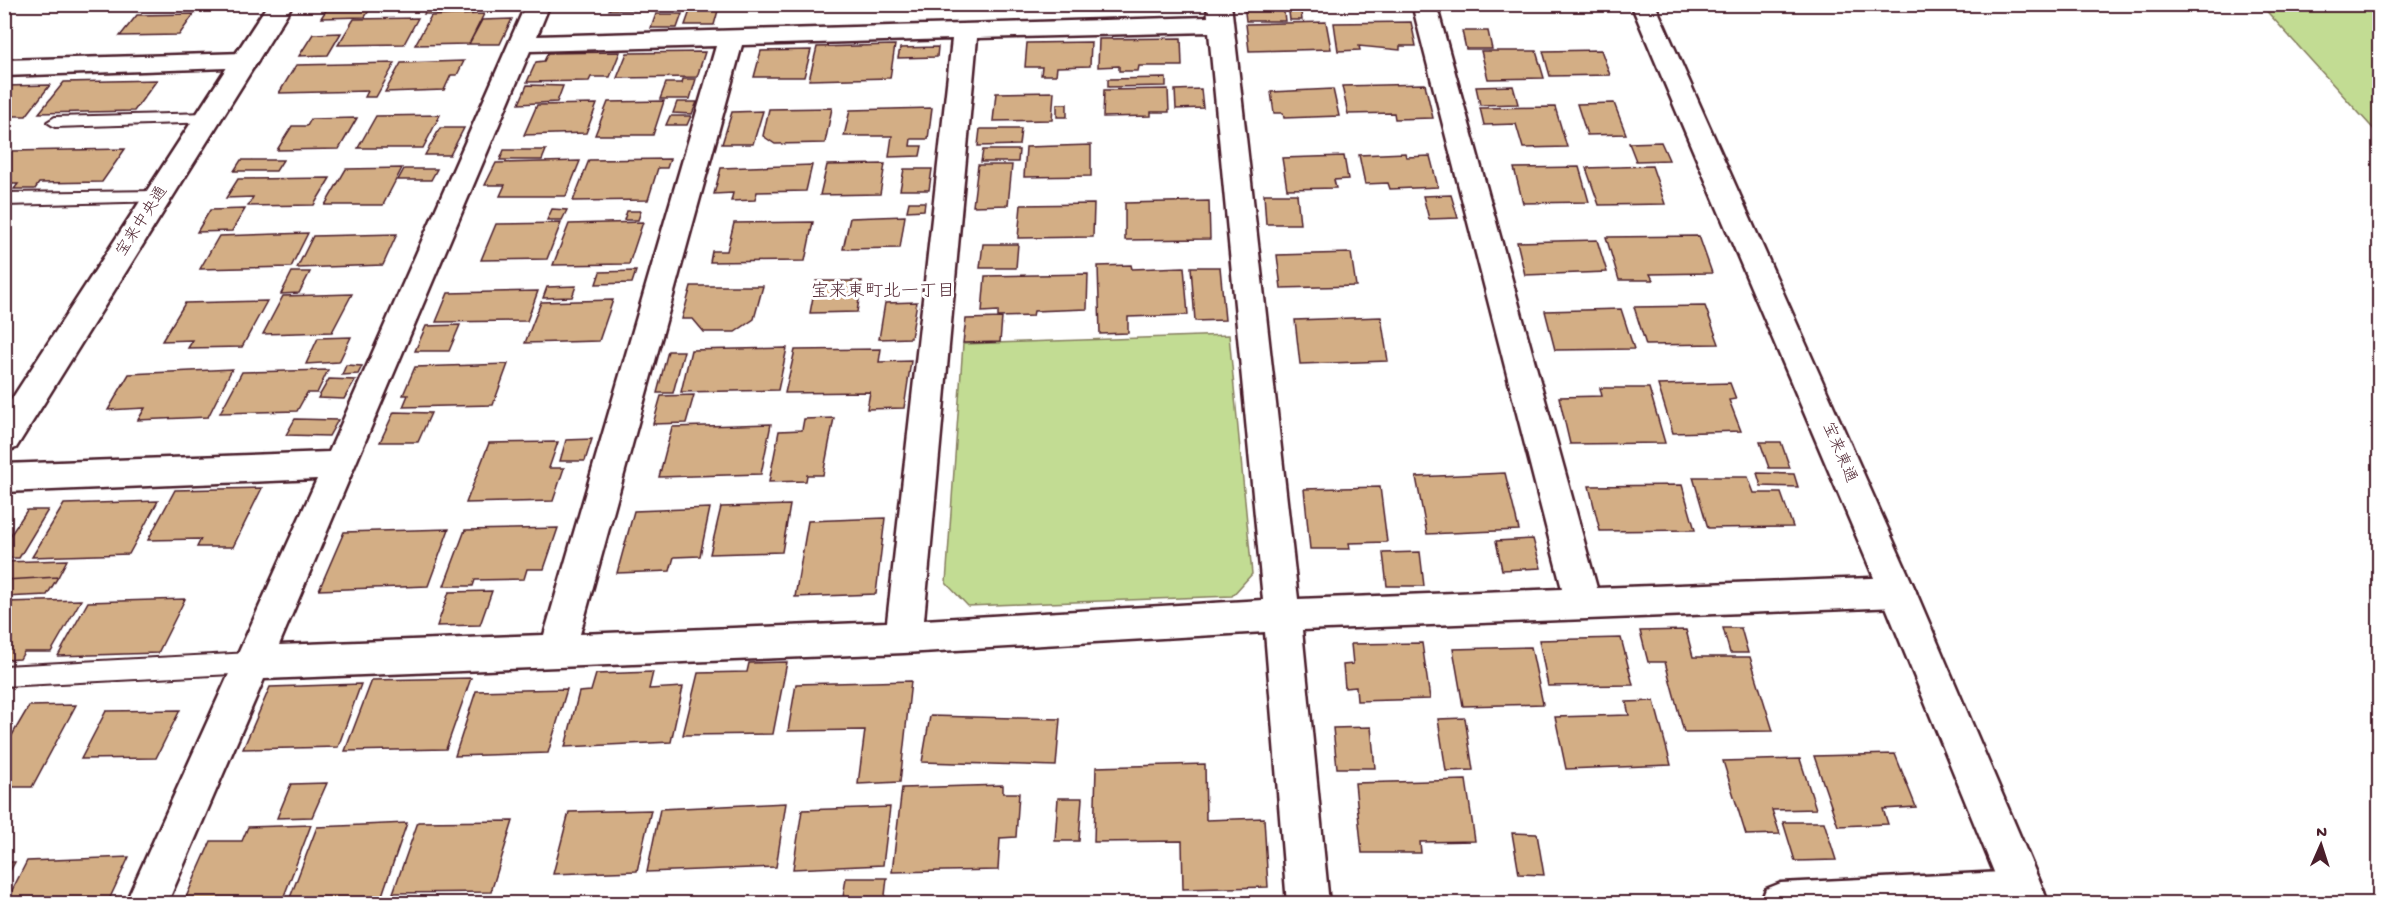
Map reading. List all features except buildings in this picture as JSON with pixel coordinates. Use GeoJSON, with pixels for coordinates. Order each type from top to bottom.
{"type":"FeatureCollection","features":[{"type":"Feature","properties":{"kind":"street","name":"宝来中央通"},"geometry":{"type":"LineString","coordinates":[[4,439],[281,4]]}},
{"type":"Feature","properties":{"kind":"street"},"geometry":{"type":"LineString","coordinates":[[146,903],[340,465],[538,4]]}},
{"type":"Feature","properties":{"kind":"street"},"geometry":{"type":"LineString","coordinates":[[1425,4],[1584,604]]}},
{"type":"Feature","properties":{"kind":"street","name":"宝来東通"},"geometry":{"type":"LineString","coordinates":[[1643,4],[1898,592],[2026,898]]}},
{"type":"Feature","properties":{"kind":"street"},"geometry":{"type":"LineString","coordinates":[[521,44],[966,32],[1220,14],[1282,615],[1308,903]]}},
{"type":"Feature","properties":{"kind":"street"},"geometry":{"type":"LineString","coordinates":[[904,637],[966,32]]}},
{"type":"Feature","properties":{"kind":"street"},"geometry":{"type":"LineString","coordinates":[[557,652],[731,38]]}},
{"type":"Feature","properties":{"kind":"street"},"geometry":{"type":"LineString","coordinates":[[4,68],[245,62]]}},
{"type":"Feature","properties":{"kind":"street"},"geometry":{"type":"LineString","coordinates":[[4,478],[340,465]]}},
{"type":"Feature","properties":{"kind":"street"},"geometry":{"type":"LineString","coordinates":[[251,663],[904,637],[1282,615],[1898,592]]}},
{"type":"Feature","properties":{"kind":"street"},"geometry":{"type":"LineString","coordinates":[[1781,903],[2026,898]]}},
{"type":"Feature","properties":{"kind":"lane"},"geometry":{"type":"LineString","coordinates":[[55,122],[209,118]]}},
{"type":"Feature","properties":{"kind":"lane"},"geometry":{"type":"LineString","coordinates":[[4,199],[159,197]]}},
{"type":"Feature","properties":{"kind":"lane"},"geometry":{"type":"LineString","coordinates":[[4,676],[251,663]]}},
{"type":"Feature","properties":{"kind":"green space"},"geometry":{"type":"Polygon","coordinates":[[[2261,5],[2379,5],[2379,135],[2261,5]]]}},
{"type":"Feature","properties":{"kind":"green space"},"geometry":{"type":"Polygon","coordinates":[[[1229,335],[1252,574],[1232,596],[968,606],[946,583],[963,344],[1229,335]]]}},
{"type":"Feature","properties":{"kind":"district","name":"宝来東町北一丁目"},"geometry":{"type":"Point","coordinates":[883,292]}}]}
